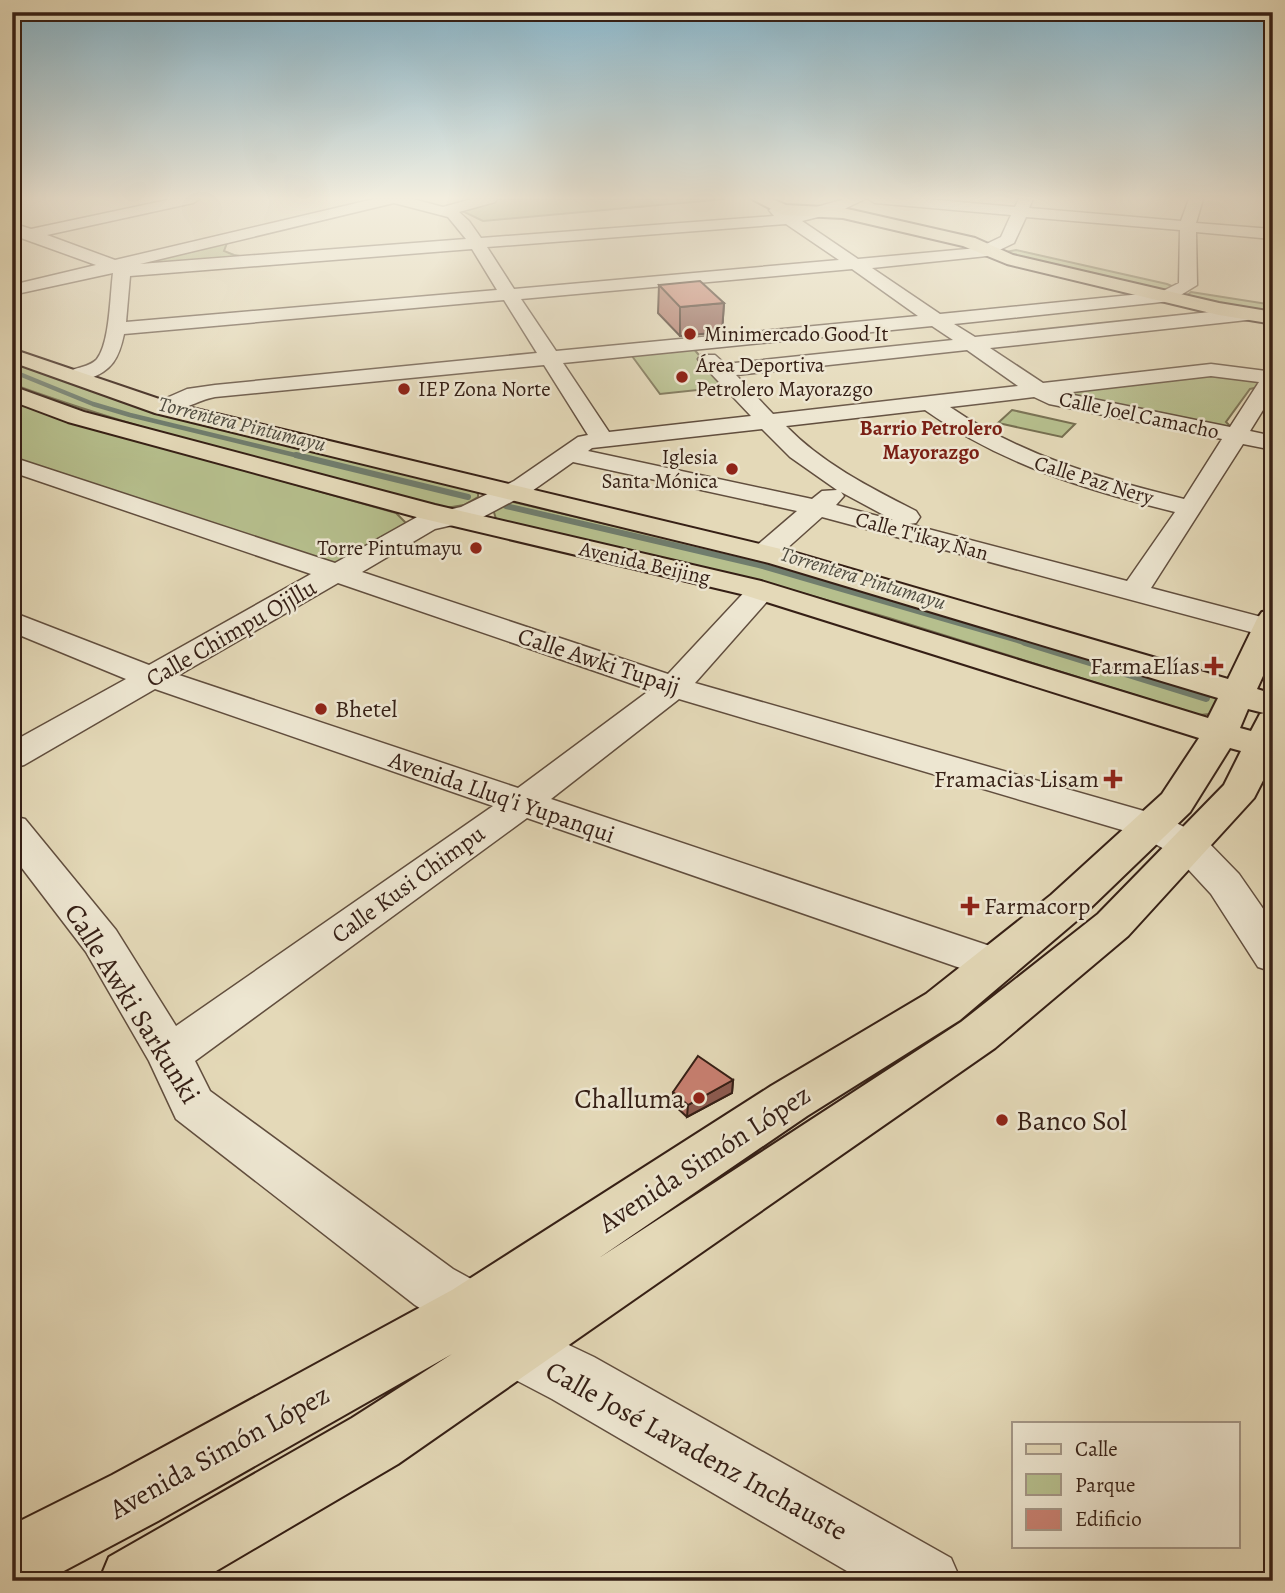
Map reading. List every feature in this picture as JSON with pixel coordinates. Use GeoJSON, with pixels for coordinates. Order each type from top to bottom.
{"type":"FeatureCollection","features":[{"type":"Feature","properties":{"kind":"main road"},"geometry":{"type":"LineString","coordinates":[[1067,273],[1165,297],[1273,318]]}},
{"type":"Feature","properties":{"kind":"main road"},"geometry":{"type":"LineString","coordinates":[[1129,273],[1273,302]]}},
{"type":"Feature","properties":{"kind":"main road","name":"Avenida Beijing"},"geometry":{"type":"LineString","coordinates":[[12,355],[163,408],[765,553],[1230,713],[1269,733]]}},
{"type":"Feature","properties":{"kind":"main road","name":"Avenida Beijing"},"geometry":{"type":"LineString","coordinates":[[12,393],[76,417],[453,517],[761,591],[1230,713]]}},
{"type":"Feature","properties":{"kind":"main road","name":"Avenida Simón López"},"geometry":{"type":"LineString","coordinates":[[12,1561],[135,1498],[493,1329],[978,1035],[1113,925],[1170,836],[1176,803],[1195,777],[1230,713],[1271,625]]}},
{"type":"Feature","properties":{"kind":"main road","name":"Avenida Simón López"},"geometry":{"type":"LineString","coordinates":[[133,1581],[375,1441],[493,1329],[789,1101],[943,1007],[1066,906],[1170,836],[1256,794],[1269,733]]}},
{"type":"Feature","properties":{"kind":"street"},"geometry":{"type":"LineString","coordinates":[[12,290],[96,273]]}},
{"type":"Feature","properties":{"kind":"street"},"geometry":{"type":"LineString","coordinates":[[74,377],[98,368],[107,360],[114,329],[118,273]]}},
{"type":"Feature","properties":{"kind":"street"},"geometry":{"type":"LineString","coordinates":[[496,273],[602,439]]}},
{"type":"Feature","properties":{"kind":"street"},"geometry":{"type":"LineString","coordinates":[[114,329],[755,273]]}},
{"type":"Feature","properties":{"kind":"street","name":"Calle Joel Camacho"},"geometry":{"type":"LineString","coordinates":[[867,273],[1049,397],[1273,443]]}},
{"type":"Feature","properties":{"kind":"street"},"geometry":{"type":"LineString","coordinates":[[163,408],[195,394],[215,391],[1165,297],[1188,285],[1188,273]]}},
{"type":"Feature","properties":{"kind":"street"},"geometry":{"type":"LineString","coordinates":[[719,371],[1247,314]]}},
{"type":"Feature","properties":{"kind":"street"},"geometry":{"type":"LineString","coordinates":[[692,343],[798,452],[845,484],[928,526],[1026,564]]}},
{"type":"Feature","properties":{"kind":"street","name":"Calle Chimpu Ojjllu"},"geometry":{"type":"LineString","coordinates":[[12,757],[426,523],[470,513],[511,492],[586,442],[1211,370],[1272,378]]}},
{"type":"Feature","properties":{"kind":"street"},"geometry":{"type":"LineString","coordinates":[[1134,592],[1191,508],[1272,378]]}},
{"type":"Feature","properties":{"kind":"street","name":"Calle Paz Nery"},"geometry":{"type":"LineString","coordinates":[[929,402],[964,427],[1027,459],[1130,494],[1191,508]]}},
{"type":"Feature","properties":{"kind":"street","name":"Calle T'ikay Ñan"},"geometry":{"type":"LineString","coordinates":[[568,454],[817,508],[1134,592],[1271,625]]}},
{"type":"Feature","properties":{"kind":"street","name":"Calle Awki Tupajj"},"geometry":{"type":"LineString","coordinates":[[12,464],[674,687],[1170,836]]}},
{"type":"Feature","properties":{"kind":"street"},"geometry":{"type":"LineString","coordinates":[[765,553],[845,484]]}},
{"type":"Feature","properties":{"kind":"street","name":"Calle Kusi Chimpu"},"geometry":{"type":"LineString","coordinates":[[169,1055],[521,804],[674,687],[761,591]]}},
{"type":"Feature","properties":{"kind":"street","name":"Avenida Lluq'i Yupanqui"},"geometry":{"type":"LineString","coordinates":[[12,621],[154,677],[981,959],[993,967]]}},
{"type":"Feature","properties":{"kind":"street","name":"Calle Awki Sarkunki"},"geometry":{"type":"LineString","coordinates":[[12,828],[101,942],[169,1055],[192,1105],[493,1329]]}},
{"type":"Feature","properties":{"kind":"street"},"geometry":{"type":"LineString","coordinates":[[1170,836],[1225,884],[1273,956]]}},
{"type":"Feature","properties":{"kind":"street","name":"Calle José Lavadenz Inchauste"},"geometry":{"type":"LineString","coordinates":[[493,1329],[928,1581]]}},
{"type":"Feature","properties":{"kind":"green space"},"geometry":{"type":"Polygon","coordinates":[[[1084,273],[1120,273],[1174,287],[1167,291],[1084,273]]]}},
{"type":"Feature","properties":{"kind":"green space"},"geometry":{"type":"Polygon","coordinates":[[[1191,292],[1273,305],[1273,315],[1186,296],[1191,292]]]}},
{"type":"Feature","properties":{"kind":"green space","name":"Área Deportiva Petrolero Mayorazgo"},"geometry":{"type":"Polygon","coordinates":[[[693,348],[726,387],[660,394],[629,352],[693,348]]]}},
{"type":"Feature","properties":{"kind":"green space"},"geometry":{"type":"Polygon","coordinates":[[[12,360],[472,490],[478,493],[478,497],[464,505],[446,508],[173,436],[12,384],[12,360]]]}},
{"type":"Feature","properties":{"kind":"green space"},"geometry":{"type":"Polygon","coordinates":[[[1210,372],[1262,379],[1259,387],[1250,389],[1226,422],[1232,428],[1057,394],[1055,391],[1210,372]]]}},
{"type":"Feature","properties":{"kind":"green space"},"geometry":{"type":"Polygon","coordinates":[[[12,400],[66,420],[396,513],[406,523],[338,566],[12,459],[12,400]]]}},
{"type":"Feature","properties":{"kind":"green space"},"geometry":{"type":"Polygon","coordinates":[[[1012,410],[1075,424],[1062,437],[998,423],[1012,410]]]}},
{"type":"Feature","properties":{"kind":"green space"},"geometry":{"type":"Polygon","coordinates":[[[509,501],[773,563],[1219,697],[1210,714],[1199,715],[889,618],[757,580],[496,519],[493,509],[509,501]]]}},
{"type":"Feature","properties":{"kind":"building"},"geometry":{"type":"Polygon","coordinates":[[[700,281],[724,303],[680,307],[659,285],[700,281]]]}},
{"type":"Feature","properties":{"kind":"building"},"geometry":{"type":"Polygon","coordinates":[[[698,1056],[733,1080],[688,1105],[673,1092],[698,1056]]]}},
{"type":"Feature","properties":{"kind":"waterway","name":"Torrentera Pintumayu"},"geometry":{"type":"LineString","coordinates":[[12,371],[93,404],[130,415],[303,457]]}},
{"type":"Feature","properties":{"kind":"waterway","name":"Torrentera Pintumayu"},"geometry":{"type":"LineString","coordinates":[[296,455],[468,497]]}},
{"type":"Feature","properties":{"kind":"waterway","name":"Torrentera Pintumayu"},"geometry":{"type":"LineString","coordinates":[[506,506],[759,565],[1031,644]]}},
{"type":"Feature","properties":{"kind":"waterway","name":"Torrentera Pintumayu"},"geometry":{"type":"LineString","coordinates":[[1025,642],[1206,698]]}},
{"type":"Feature","properties":{"kind":"place","name":"Minimercado Good It"},"geometry":{"type":"Point","coordinates":[690,334]}},
{"type":"Feature","properties":{"kind":"place","name":"Área Deportiva Petrolero Mayorazgo"},"geometry":{"type":"Point","coordinates":[682,377]}},
{"type":"Feature","properties":{"kind":"place","name":"IEP Zona Norte"},"geometry":{"type":"Point","coordinates":[404,389]}},
{"type":"Feature","properties":{"kind":"place","name":"Iglesia Santa Mónica"},"geometry":{"type":"Point","coordinates":[732,469]}},
{"type":"Feature","properties":{"kind":"place","name":"Torre Pintumayu"},"geometry":{"type":"Point","coordinates":[476,548]}},
{"type":"Feature","properties":{"kind":"place","name":"FarmaElías"},"geometry":{"type":"Point","coordinates":[1214,666]}},
{"type":"Feature","properties":{"kind":"place","name":"Bhetel"},"geometry":{"type":"Point","coordinates":[321,709]}},
{"type":"Feature","properties":{"kind":"place","name":"Framacias Lisam"},"geometry":{"type":"Point","coordinates":[1113,779]}},
{"type":"Feature","properties":{"kind":"place","name":"Farmacorp"},"geometry":{"type":"Point","coordinates":[970,906]}},
{"type":"Feature","properties":{"kind":"place","name":"Challuma"},"geometry":{"type":"Point","coordinates":[699,1098]}},
{"type":"Feature","properties":{"kind":"place","name":"Banco Sol"},"geometry":{"type":"Point","coordinates":[1002,1120]}},
{"type":"Feature","properties":{"kind":"district","name":"Barrio Petrolero Mayorazgo"},"geometry":{"type":"Point","coordinates":[931,440]}}]}
